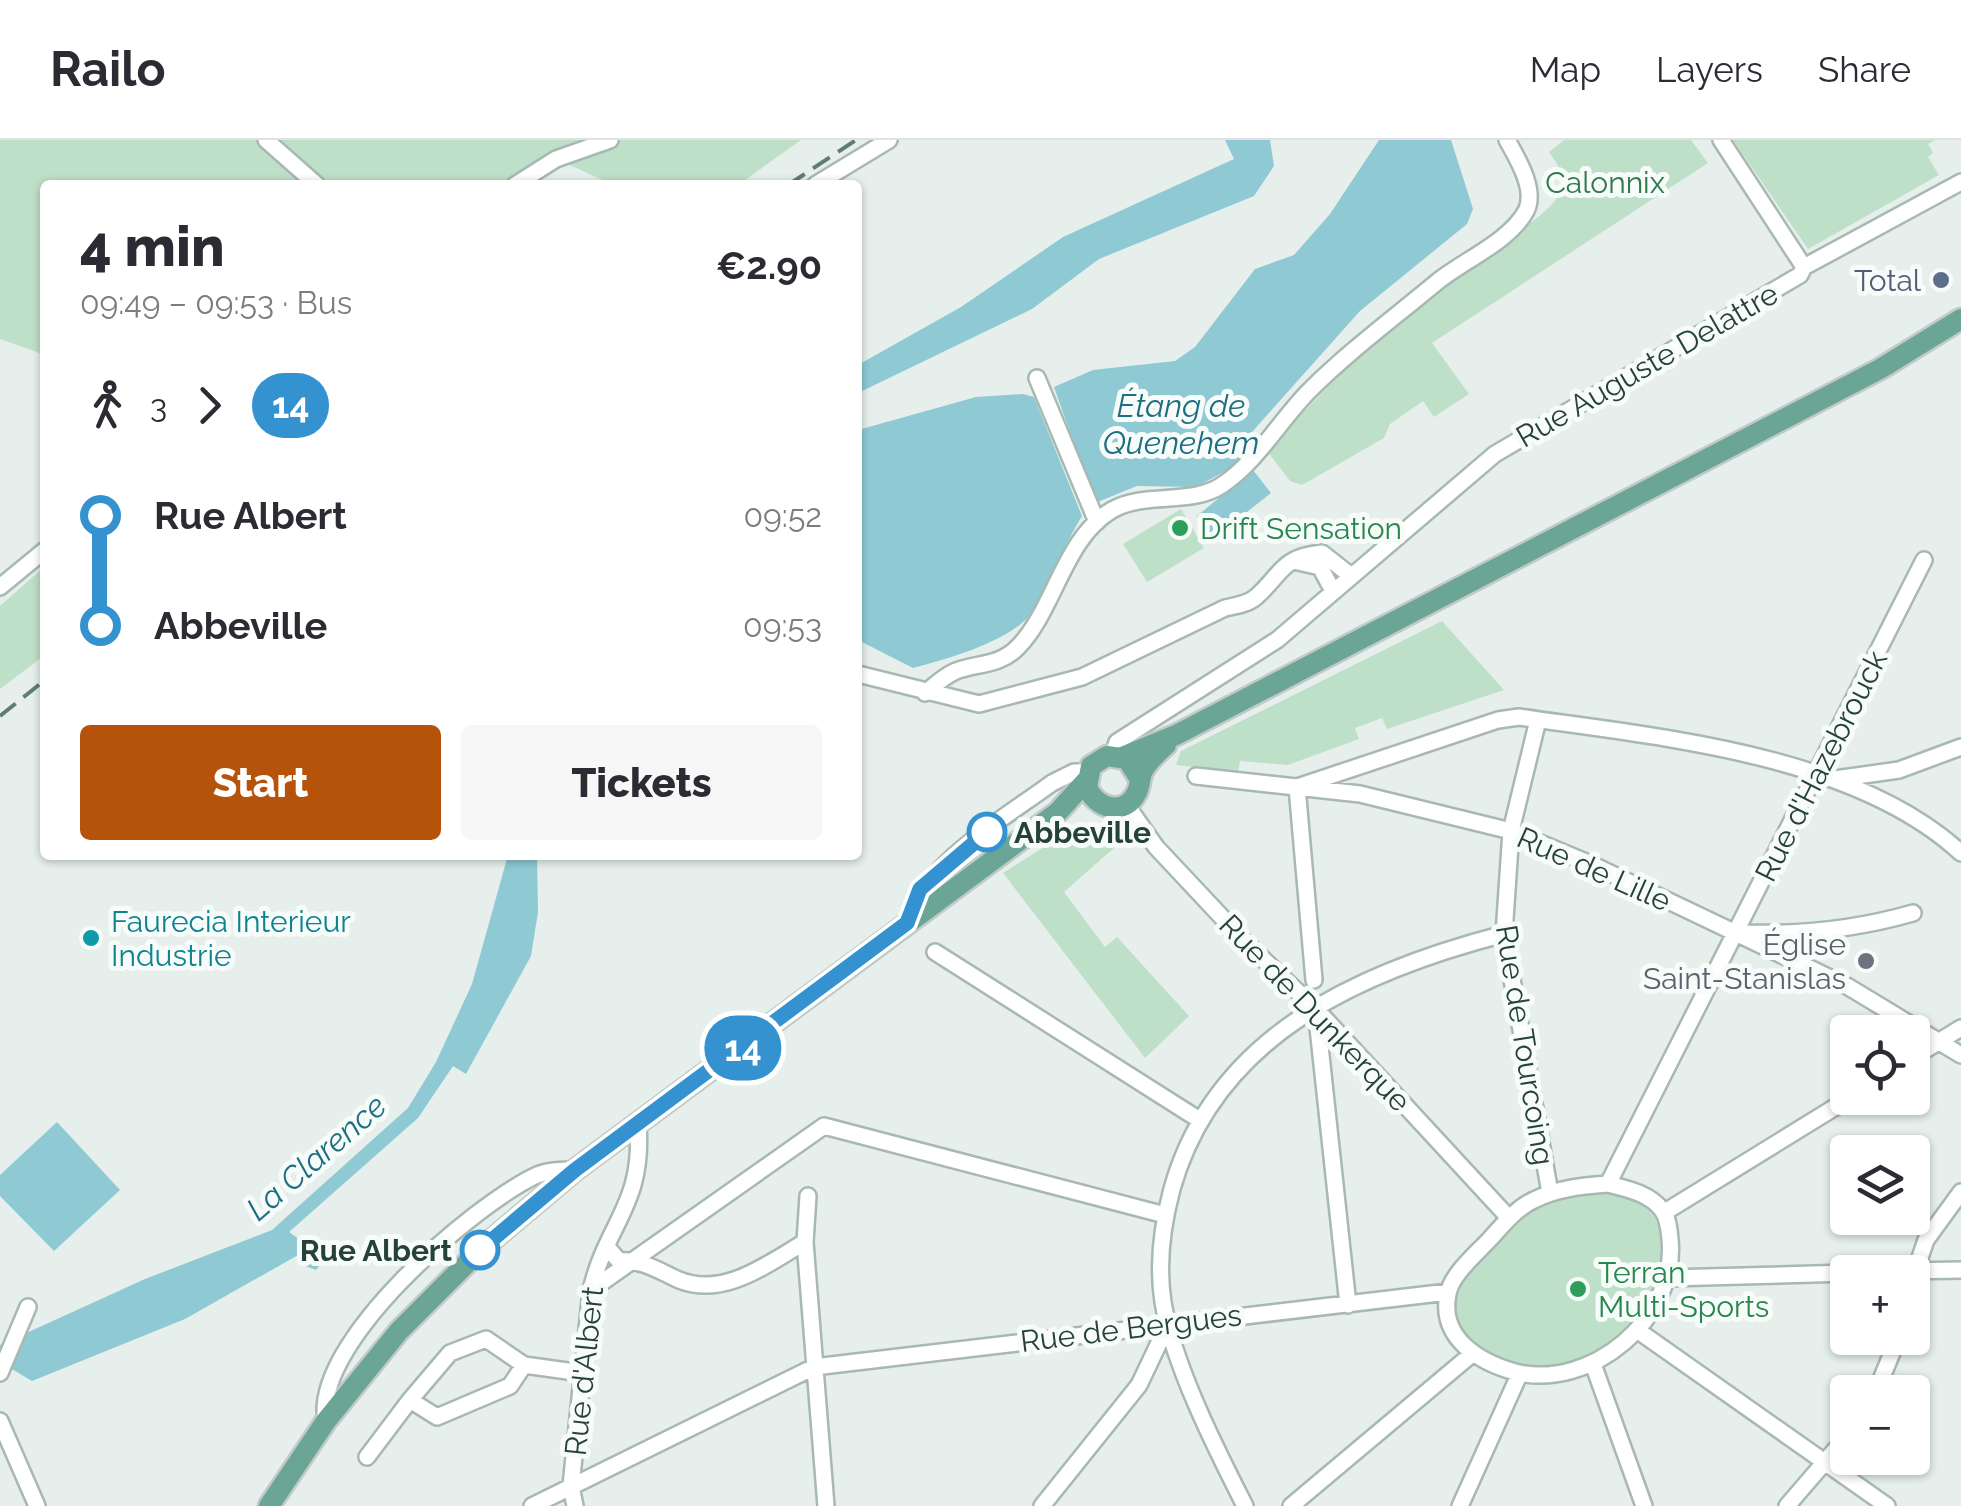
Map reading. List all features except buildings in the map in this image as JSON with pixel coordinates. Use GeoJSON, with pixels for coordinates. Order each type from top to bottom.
{"type":"FeatureCollection","features":[{"type":"Feature","properties":{"kind":"main road"},"geometry":{"type":"LineString","coordinates":[[1826,394],[1961,304]]}},
{"type":"Feature","properties":{"kind":"main road"},"geometry":{"type":"LineString","coordinates":[[269,1506],[326,1421],[437,1291],[575,1170],[1058,812],[1096,762],[1176,735],[1880,369],[1961,319]]}},
{"type":"Feature","properties":{"kind":"main road"},"geometry":{"type":"LineString","coordinates":[[1088,776],[1090,794],[1100,804],[1112,808],[1126,804],[1136,793],[1139,778],[1176,735]]}},
{"type":"Feature","properties":{"kind":"main road"},"geometry":{"type":"LineString","coordinates":[[1118,756],[1135,767],[1139,778]]}},
{"type":"Feature","properties":{"kind":"main road"},"geometry":{"type":"LineString","coordinates":[[1058,812],[1100,804]]}},
{"type":"Feature","properties":{"kind":"street"},"geometry":{"type":"LineString","coordinates":[[266,140],[311,180]]}},
{"type":"Feature","properties":{"kind":"street"},"geometry":{"type":"LineString","coordinates":[[523,180],[556,159],[610,140]]}},
{"type":"Feature","properties":{"kind":"street"},"geometry":{"type":"LineString","coordinates":[[823,180],[889,140]]}},
{"type":"Feature","properties":{"kind":"street"},"geometry":{"type":"LineString","coordinates":[[925,694],[959,670],[980,669],[1016,650],[1040,618],[1061,576],[1097,522],[1141,499],[1198,494],[1219,488],[1240,471],[1312,388],[1442,278],[1512,228],[1528,208],[1528,186],[1507,140]]}},
{"type":"Feature","properties":{"kind":"street"},"geometry":{"type":"LineString","coordinates":[[1721,140],[1804,267]]}},
{"type":"Feature","properties":{"kind":"street","name":"Rue Auguste Delattre"},"geometry":{"type":"LineString","coordinates":[[1118,756],[1117,742],[1246,662],[1495,454],[1788,282],[1804,267],[1961,182]]}},
{"type":"Feature","properties":{"kind":"street"},"geometry":{"type":"LineString","coordinates":[[1037,378],[1097,522]]}},
{"type":"Feature","properties":{"kind":"street"},"geometry":{"type":"LineString","coordinates":[[862,675],[925,694],[979,704],[1082,676],[1247,602],[1289,562],[1322,553],[1350,576]]}},
{"type":"Feature","properties":{"kind":"street"},"geometry":{"type":"LineString","coordinates":[[0,587],[40,554]]}},
{"type":"Feature","properties":{"kind":"street","name":"Rue d'Hazebrouck"},"geometry":{"type":"LineString","coordinates":[[1608,1184],[1924,560]]}},
{"type":"Feature","properties":{"kind":"street"},"geometry":{"type":"LineString","coordinates":[[1289,562],[1310,562],[1320,568],[1333,591]]}},
{"type":"Feature","properties":{"kind":"street"},"geometry":{"type":"LineString","coordinates":[[1314,980],[1297,787],[1498,720],[1538,720],[1660,735],[1817,774],[1932,826],[1961,854]]}},
{"type":"Feature","properties":{"kind":"street","name":"Rue de Tourcoing"},"geometry":{"type":"LineString","coordinates":[[1538,720],[1511,832],[1504,934],[1550,1193]]}},
{"type":"Feature","properties":{"kind":"street"},"geometry":{"type":"LineString","coordinates":[[1835,780],[1899,770],[1961,747]]}},
{"type":"Feature","properties":{"kind":"street"},"geometry":{"type":"LineString","coordinates":[[907,923],[920,889],[938,872],[1052,783],[1074,772],[1088,776]]}},
{"type":"Feature","properties":{"kind":"street","name":"Rue de Lille"},"geometry":{"type":"LineString","coordinates":[[1196,776],[1434,809],[1511,832],[1848,986],[1961,1054]]}},
{"type":"Feature","properties":{"kind":"street","name":"Rue de Dunkerque"},"geometry":{"type":"LineString","coordinates":[[1126,804],[1156,847],[1246,944],[1316,1009],[1509,1218]]}},
{"type":"Feature","properties":{"kind":"street"},"geometry":{"type":"LineString","coordinates":[[1737,932],[1799,934],[1869,926],[1913,913]]}},
{"type":"Feature","properties":{"kind":"street"},"geometry":{"type":"LineString","coordinates":[[1245,1506],[1218,1453],[1168,1324],[1160,1260],[1165,1215],[1198,1119],[1227,1078],[1254,1051],[1316,1009],[1397,966],[1504,934]]}},
{"type":"Feature","properties":{"kind":"street"},"geometry":{"type":"LineString","coordinates":[[935,952],[1198,1119]]}},
{"type":"Feature","properties":{"kind":"street"},"geometry":{"type":"LineString","coordinates":[[1316,1009],[1348,1305]]}},
{"type":"Feature","properties":{"kind":"street"},"geometry":{"type":"LineString","coordinates":[[1930,1047],[1961,1028]]}},
{"type":"Feature","properties":{"kind":"street"},"geometry":{"type":"LineString","coordinates":[[1665,1212],[1830,1110]]}},
{"type":"Feature","properties":{"kind":"street","name":"Rue d'Albert"},"geometry":{"type":"LineString","coordinates":[[575,1506],[571,1486],[590,1290],[606,1247],[633,1195],[640,1160],[638,1125]]}},
{"type":"Feature","properties":{"kind":"street"},"geometry":{"type":"LineString","coordinates":[[590,1290],[750,1174],[824,1126],[1165,1215]]}},
{"type":"Feature","properties":{"kind":"street"},"geometry":{"type":"LineString","coordinates":[[326,1421],[323,1408],[329,1385],[362,1326],[393,1288],[461,1228],[538,1175],[575,1170]]}},
{"type":"Feature","properties":{"kind":"street"},"geometry":{"type":"LineString","coordinates":[[1608,1184],[1636,1191],[1665,1212],[1671,1249],[1668,1278],[1636,1330],[1593,1364],[1555,1377],[1520,1373],[1472,1354],[1455,1336],[1448,1292],[1509,1218],[1550,1193],[1608,1184]]}},
{"type":"Feature","properties":{"kind":"street"},"geometry":{"type":"LineString","coordinates":[[1921,1255],[1926,1240],[1961,1192]]}},
{"type":"Feature","properties":{"kind":"street"},"geometry":{"type":"LineString","coordinates":[[808,1196],[804,1242],[826,1506]]}},
{"type":"Feature","properties":{"kind":"street"},"geometry":{"type":"LineString","coordinates":[[606,1247],[619,1260],[635,1260],[708,1287],[740,1278],[804,1242]]}},
{"type":"Feature","properties":{"kind":"street"},"geometry":{"type":"LineString","coordinates":[[1930,1274],[1961,1270]]}},
{"type":"Feature","properties":{"kind":"street"},"geometry":{"type":"LineString","coordinates":[[1668,1278],[1830,1273]]}},
{"type":"Feature","properties":{"kind":"street","name":"Rue de Bergues"},"geometry":{"type":"LineString","coordinates":[[532,1506],[814,1366],[1448,1292]]}},
{"type":"Feature","properties":{"kind":"street"},"geometry":{"type":"LineString","coordinates":[[0,1373],[28,1307]]}},
{"type":"Feature","properties":{"kind":"street"},"geometry":{"type":"LineString","coordinates":[[1042,1506],[1139,1384],[1168,1324]]}},
{"type":"Feature","properties":{"kind":"street"},"geometry":{"type":"LineString","coordinates":[[1636,1330],[1887,1506]]}},
{"type":"Feature","properties":{"kind":"street"},"geometry":{"type":"LineString","coordinates":[[366,1456],[450,1353],[486,1339],[524,1365],[582,1373]]}},
{"type":"Feature","properties":{"kind":"street"},"geometry":{"type":"LineString","coordinates":[[1291,1506],[1472,1354]]}},
{"type":"Feature","properties":{"kind":"street"},"geometry":{"type":"LineString","coordinates":[[1593,1364],[1644,1506]]}},
{"type":"Feature","properties":{"kind":"street"},"geometry":{"type":"LineString","coordinates":[[410,1400],[437,1417],[510,1386],[524,1365]]}},
{"type":"Feature","properties":{"kind":"street"},"geometry":{"type":"LineString","coordinates":[[1460,1506],[1520,1373]]}},
{"type":"Feature","properties":{"kind":"street"},"geometry":{"type":"LineString","coordinates":[[0,1422],[37,1506]]}},
{"type":"Feature","properties":{"kind":"street"},"geometry":{"type":"LineString","coordinates":[[1787,1506],[1830,1457]]}},
{"type":"Feature","properties":{"kind":"green space"},"geometry":{"type":"Polygon","coordinates":[[[0,140],[801,140],[745,180],[603,180],[556,159],[523,180],[40,180],[40,353],[0,339],[0,140]]]}},
{"type":"Feature","properties":{"kind":"green space","name":"Calonnix"},"geometry":{"type":"Polygon","coordinates":[[[1564,140],[1691,140],[1708,163],[1432,343],[1469,394],[1434,417],[1423,401],[1390,424],[1384,438],[1302,485],[1290,481],[1268,452],[1320,394],[1378,340],[1552,204],[1563,182],[1549,152],[1564,140]]]}},
{"type":"Feature","properties":{"kind":"green space"},"geometry":{"type":"Polygon","coordinates":[[[1733,140],[1935,140],[1928,144],[1933,153],[1928,157],[1939,175],[1808,249],[1733,140]]]}},
{"type":"Feature","properties":{"kind":"green space"},"geometry":{"type":"Polygon","coordinates":[[[1181,509],[1204,548],[1147,582],[1123,544],[1181,509]]]}},
{"type":"Feature","properties":{"kind":"green space"},"geometry":{"type":"Polygon","coordinates":[[[40,570],[40,659],[0,689],[0,606],[40,570]]]}},
{"type":"Feature","properties":{"kind":"green space"},"geometry":{"type":"Polygon","coordinates":[[[1442,621],[1504,690],[1387,729],[1382,718],[1355,728],[1359,739],[1288,765],[1240,761],[1238,772],[1176,765],[1181,751],[1442,621]]]}},
{"type":"Feature","properties":{"kind":"green space"},"geometry":{"type":"Polygon","coordinates":[[[1069,831],[1131,833],[1064,892],[1105,947],[1117,937],[1189,1016],[1145,1058],[1003,873],[1069,831]]]}},
{"type":"Feature","properties":{"kind":"green space"},"geometry":{"type":"Polygon","coordinates":[[[1602,1192],[1642,1205],[1661,1229],[1663,1261],[1650,1295],[1626,1327],[1593,1353],[1555,1367],[1513,1366],[1475,1348],[1459,1329],[1453,1305],[1458,1284],[1472,1264],[1503,1233],[1540,1206],[1602,1192]]]}},
{"type":"Feature","properties":{"kind":"water"},"geometry":{"type":"Polygon","coordinates":[[[1225,140],[1270,140],[1274,166],[1254,196],[1099,259],[1032,309],[862,391],[862,363],[961,307],[1063,237],[1234,159],[1225,140]]]}},
{"type":"Feature","properties":{"kind":"water","name":"Étang de Quenehem"},"geometry":{"type":"Polygon","coordinates":[[[1379,140],[1451,140],[1473,209],[1467,224],[1360,311],[1252,432],[1238,464],[1196,487],[1137,486],[1095,503],[1054,387],[1093,370],[1175,361],[1195,347],[1255,269],[1294,255],[1330,214],[1379,140]]]}},
{"type":"Feature","properties":{"kind":"water","name":"Étang de Quenehem"},"geometry":{"type":"Polygon","coordinates":[[[976,397],[1034,397],[1082,516],[1027,619],[998,638],[913,668],[862,642],[862,429],[976,397]]]}},
{"type":"Feature","properties":{"kind":"water"},"geometry":{"type":"Polygon","coordinates":[[[1253,470],[1271,493],[1214,538],[1197,516],[1253,470]]]}},
{"type":"Feature","properties":{"kind":"water"},"geometry":{"type":"Polygon","coordinates":[[[507,860],[537,860],[538,912],[531,956],[466,1074],[453,1066],[418,1118],[289,1232],[326,1258],[316,1270],[303,1265],[300,1254],[185,1319],[32,1381],[0,1362],[0,1345],[145,1279],[272,1230],[408,1108],[436,1062],[472,984],[507,860]]]}},
{"type":"Feature","properties":{"kind":"water"},"geometry":{"type":"Polygon","coordinates":[[[57,1122],[120,1190],[54,1251],[0,1196],[0,1175],[57,1122]]]}},
{"type":"Feature","properties":{"kind":"railway"},"geometry":{"type":"LineString","coordinates":[[796,180],[856,140]]}},
{"type":"Feature","properties":{"kind":"railway"},"geometry":{"type":"LineString","coordinates":[[0,716],[40,684]]}},
{"type":"Feature","properties":{"kind":"bus line","name":"14"},"geometry":{"type":"LineString","coordinates":[[480,1250],[575,1170],[907,923],[920,889],[987,832]]}},
{"type":"Feature","properties":{"kind":"place","name":"Total"},"geometry":{"type":"Point","coordinates":[1941,280]}},
{"type":"Feature","properties":{"kind":"place","name":"Drift Sensation"},"geometry":{"type":"Point","coordinates":[1180,528]}},
{"type":"Feature","properties":{"kind":"place","name":"Abbeville"},"geometry":{"type":"Point","coordinates":[987,832]}},
{"type":"Feature","properties":{"kind":"place","name":"Faurecia Interieur Industrie"},"geometry":{"type":"Point","coordinates":[91,938]}},
{"type":"Feature","properties":{"kind":"place","name":"Église Saint-Stanislas"},"geometry":{"type":"Point","coordinates":[1866,961]}},
{"type":"Feature","properties":{"kind":"place","name":"Rue Albert"},"geometry":{"type":"Point","coordinates":[480,1250]}},
{"type":"Feature","properties":{"kind":"place","name":"Terran Multi-Sports"},"geometry":{"type":"Point","coordinates":[1578,1289]}},
{"type":"Feature","properties":{"kind":"water label","name":"La Clarence"},"geometry":{"type":"Point","coordinates":[316,1157]}}]}
